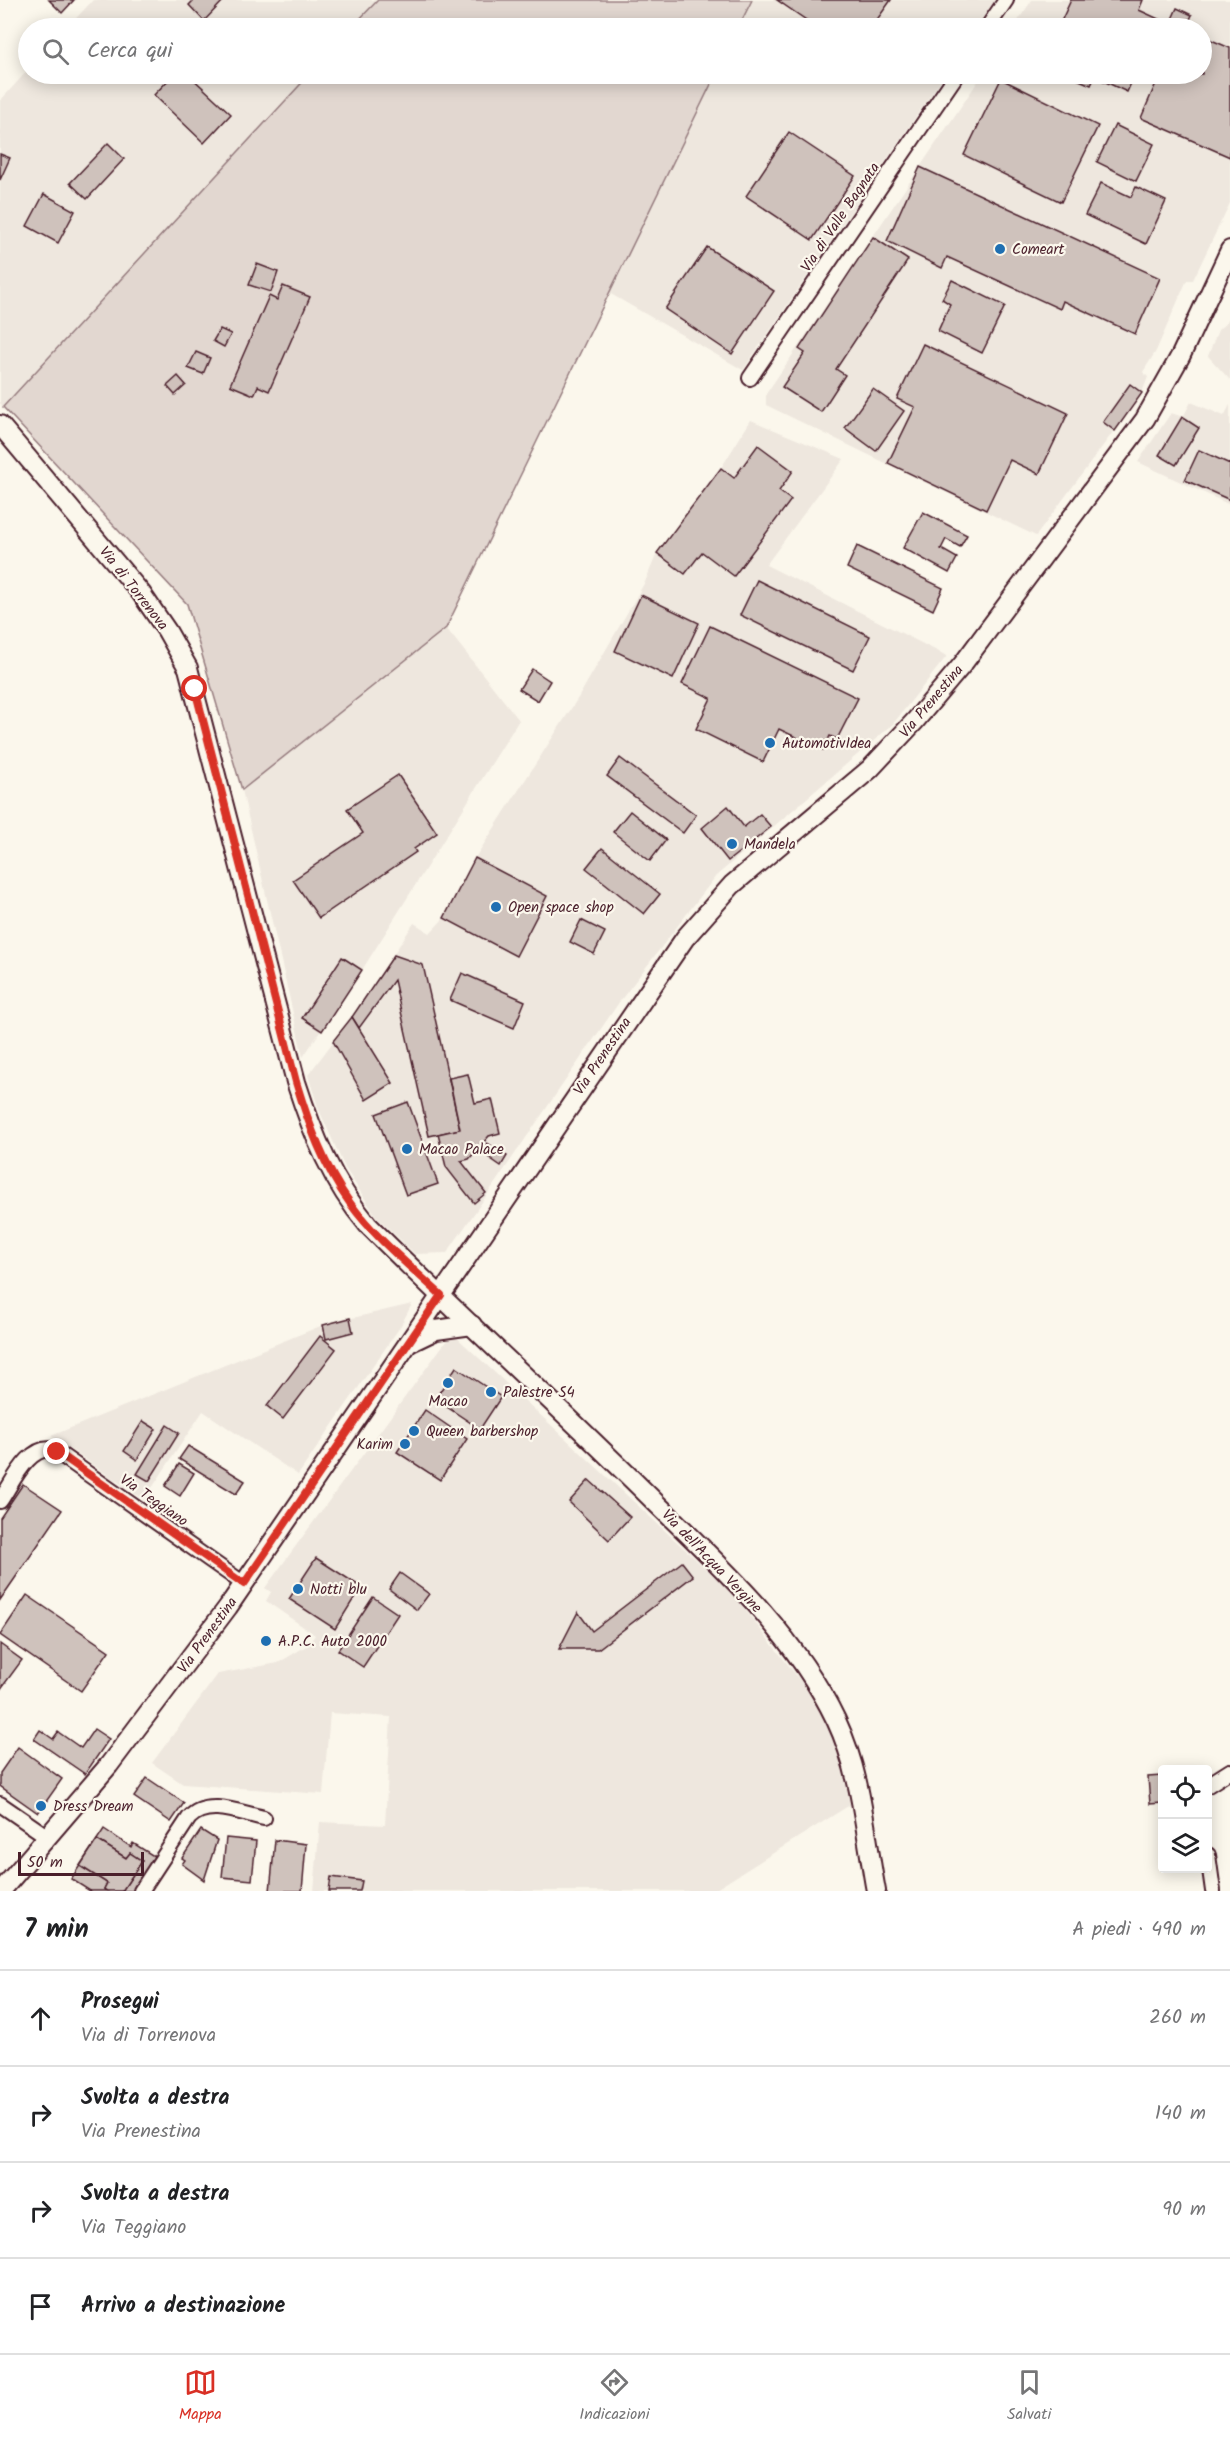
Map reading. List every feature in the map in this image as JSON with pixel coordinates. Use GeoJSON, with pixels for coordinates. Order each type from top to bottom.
{"type":"FeatureCollection","features":[{"type":"Feature","properties":{"kind":"main road","name":"Via Prenestina"},"geometry":{"type":"LineString","coordinates":[[1,1891],[151,1711],[244,1584],[631,1012],[700,919],[732,885],[870,769],[924,710],[996,620],[1109,471],[1156,401],[1198,321],[1230,250]]}},
{"type":"Feature","properties":{"kind":"main road","name":"Via di Torrenova"},"geometry":{"type":"LineString","coordinates":[[0,425],[141,593],[181,654],[199,704],[296,1082],[318,1143],[334,1178],[359,1215],[441,1295]]}},
{"type":"Feature","properties":{"kind":"main road","name":"Via dell'Acqua Vergine"},"geometry":{"type":"LineString","coordinates":[[441,1295],[709,1556],[760,1610],[806,1668],[831,1708],[851,1759],[865,1810],[876,1891]]}},
{"type":"Feature","properties":{"kind":"main road"},"geometry":{"type":"LineString","coordinates":[[407,1344],[436,1330],[472,1325]]}},
{"type":"Feature","properties":{"kind":"street"},"geometry":{"type":"LineString","coordinates":[[994,18],[1006,0]]}},
{"type":"Feature","properties":{"kind":"street","name":"Via di Valle Bagnata"},"geometry":{"type":"LineString","coordinates":[[750,378],[950,84]]}},
{"type":"Feature","properties":{"kind":"street","name":"Via Teggiano"},"geometry":{"type":"LineString","coordinates":[[0,1501],[31,1457],[44,1449],[61,1454],[244,1584]]}},
{"type":"Feature","properties":{"kind":"street"},"geometry":{"type":"LineString","coordinates":[[1212,1782],[1230,1771]]}},
{"type":"Feature","properties":{"kind":"street"},"geometry":{"type":"LineString","coordinates":[[0,1804],[48,1837]]}},
{"type":"Feature","properties":{"kind":"street"},"geometry":{"type":"LineString","coordinates":[[141,1891],[189,1818],[199,1809],[212,1807],[264,1818]]}},
{"type":"Feature","properties":{"kind":"street"},"geometry":{"type":"LineString","coordinates":[[1210,1873],[1213,1891]]}},
{"type":"Feature","properties":{"kind":"shaded area"},"geometry":{"type":"Polygon","coordinates":[[[93,0],[378,0],[361,18],[76,18],[93,0]]]}},
{"type":"Feature","properties":{"kind":"shaded area"},"geometry":{"type":"Polygon","coordinates":[[[378,0],[752,0],[743,18],[361,18],[378,0]]]}},
{"type":"Feature","properties":{"kind":"shaded area"},"geometry":{"type":"Polygon","coordinates":[[[752,0],[995,0],[982,18],[743,18],[752,0]]]}},
{"type":"Feature","properties":{"kind":"shaded area"},"geometry":{"type":"Polygon","coordinates":[[[1032,0],[1230,0],[1230,203],[1193,280],[1187,280],[1156,351],[1143,372],[1148,377],[1142,393],[1036,536],[766,405],[766,394],[976,84],[1212,84],[1212,18],[1020,18],[1032,0]]]}},
{"type":"Feature","properties":{"kind":"shaded area"},"geometry":{"type":"Polygon","coordinates":[[[18,81],[18,84],[301,84],[3,407],[0,403],[0,101],[18,81]]]}},
{"type":"Feature","properties":{"kind":"shaded area"},"geometry":{"type":"Polygon","coordinates":[[[301,84],[711,84],[446,628],[242,790],[187,604],[3,407],[301,84]]]}},
{"type":"Feature","properties":{"kind":"shaded area"},"geometry":{"type":"Polygon","coordinates":[[[711,84],[938,84],[743,370],[609,293],[711,84]]]}},
{"type":"Feature","properties":{"kind":"shaded area"},"geometry":{"type":"Polygon","coordinates":[[[1230,313],[1230,380],[1208,356],[1218,330],[1227,322],[1230,313]]]}},
{"type":"Feature","properties":{"kind":"shaded area"},"geometry":{"type":"Polygon","coordinates":[[[1191,402],[1224,416],[1230,405],[1230,505],[1138,462],[1171,413],[1183,417],[1191,402]]]}},
{"type":"Feature","properties":{"kind":"shaded area"},"geometry":{"type":"Polygon","coordinates":[[[751,420],[844,459],[766,565],[947,656],[892,725],[716,876],[620,1001],[447,1253],[415,1254],[376,1216],[345,1168],[319,1110],[308,1075],[352,1017],[414,923],[430,933],[444,918],[475,858],[578,698],[645,582],[657,553],[721,468],[751,420]]]}},
{"type":"Feature","properties":{"kind":"shaded area"},"geometry":{"type":"Polygon","coordinates":[[[446,628],[519,720],[362,970],[303,1057],[242,790],[446,628]]]}},
{"type":"Feature","properties":{"kind":"shaded area"},"geometry":{"type":"Polygon","coordinates":[[[412,1304],[400,1327],[298,1475],[203,1411],[144,1500],[51,1436],[323,1325],[412,1304]]]}},
{"type":"Feature","properties":{"kind":"shaded area"},"geometry":{"type":"Polygon","coordinates":[[[452,1333],[732,1593],[829,1717],[853,1803],[713,1891],[314,1891],[320,1822],[385,1825],[391,1717],[330,1713],[323,1794],[183,1784],[152,1763],[218,1674],[278,1663],[308,1645],[315,1635],[266,1601],[271,1592],[265,1588],[452,1333]]]}},
{"type":"Feature","properties":{"kind":"building"},"geometry":{"type":"Polygon","coordinates":[[[49,0],[74,0],[62,13],[49,0]]]}},
{"type":"Feature","properties":{"kind":"building"},"geometry":{"type":"Polygon","coordinates":[[[194,0],[224,0],[207,18],[201,18],[189,5],[194,0]]]}},
{"type":"Feature","properties":{"kind":"building"},"geometry":{"type":"Polygon","coordinates":[[[777,0],[891,0],[878,18],[803,18],[777,0]]]}},
{"type":"Feature","properties":{"kind":"building"},"geometry":{"type":"Polygon","coordinates":[[[1071,0],[1143,0],[1139,10],[1157,18],[1063,18],[1071,0]]]}},
{"type":"Feature","properties":{"kind":"building"},"geometry":{"type":"Polygon","coordinates":[[[1177,8],[1192,15],[1191,18],[1172,18],[1177,8]]]}},
{"type":"Feature","properties":{"kind":"building"},"geometry":{"type":"Polygon","coordinates":[[[1212,40],[1230,48],[1230,157],[1141,118],[1156,84],[1212,84],[1212,40]]]}},
{"type":"Feature","properties":{"kind":"building"},"geometry":{"type":"Polygon","coordinates":[[[164,84],[199,84],[231,114],[204,143],[154,95],[164,84]]]}},
{"type":"Feature","properties":{"kind":"building"},"geometry":{"type":"Polygon","coordinates":[[[999,84],[1011,84],[1098,126],[1061,202],[964,155],[999,84]]]}},
{"type":"Feature","properties":{"kind":"building"},"geometry":{"type":"Polygon","coordinates":[[[1110,84],[1131,84],[1127,92],[1110,84]]]}},
{"type":"Feature","properties":{"kind":"building"},"geometry":{"type":"Polygon","coordinates":[[[1115,125],[1154,144],[1136,181],[1097,162],[1115,125]]]}},
{"type":"Feature","properties":{"kind":"building"},"geometry":{"type":"Polygon","coordinates":[[[789,132],[855,176],[812,240],[746,196],[789,132]]]}},
{"type":"Feature","properties":{"kind":"building"},"geometry":{"type":"Polygon","coordinates":[[[108,143],[124,159],[87,199],[70,183],[108,143]]]}},
{"type":"Feature","properties":{"kind":"building"},"geometry":{"type":"Polygon","coordinates":[[[0,154],[10,158],[0,180],[0,154]]]}},
{"type":"Feature","properties":{"kind":"building","name":"Comeart"},"geometry":{"type":"Polygon","coordinates":[[[920,167],[1160,278],[1135,334],[1063,301],[1060,309],[947,257],[942,268],[887,241],[920,167]]]}},
{"type":"Feature","properties":{"kind":"building"},"geometry":{"type":"Polygon","coordinates":[[[1101,183],[1131,197],[1136,187],[1166,201],[1146,244],[1085,215],[1101,183]]]}},
{"type":"Feature","properties":{"kind":"building"},"geometry":{"type":"Polygon","coordinates":[[[44,194],[75,211],[58,243],[27,226],[44,194]]]}},
{"type":"Feature","properties":{"kind":"building"},"geometry":{"type":"Polygon","coordinates":[[[873,237],[908,260],[836,369],[845,375],[821,412],[782,387],[805,353],[799,349],[873,237]]]}},
{"type":"Feature","properties":{"kind":"building"},"geometry":{"type":"Polygon","coordinates":[[[707,247],[774,291],[732,354],[665,309],[707,247]]]}},
{"type":"Feature","properties":{"kind":"building"},"geometry":{"type":"Polygon","coordinates":[[[257,264],[278,272],[271,292],[249,285],[257,264]]]}},
{"type":"Feature","properties":{"kind":"building"},"geometry":{"type":"Polygon","coordinates":[[[952,280],[1005,306],[982,353],[938,331],[950,304],[942,299],[952,280]]]}},
{"type":"Feature","properties":{"kind":"building"},"geometry":{"type":"Polygon","coordinates":[[[283,286],[310,297],[269,391],[258,386],[254,395],[230,385],[269,296],[277,300],[283,286]]]}},
{"type":"Feature","properties":{"kind":"building"},"geometry":{"type":"Polygon","coordinates":[[[220,329],[231,334],[224,347],[213,341],[220,329]]]}},
{"type":"Feature","properties":{"kind":"building"},"geometry":{"type":"Polygon","coordinates":[[[923,344],[1068,413],[1039,474],[1010,460],[986,510],[888,463],[915,407],[897,399],[923,344]]]}},
{"type":"Feature","properties":{"kind":"building"},"geometry":{"type":"Polygon","coordinates":[[[196,352],[210,358],[203,374],[188,368],[196,352]]]}},
{"type":"Feature","properties":{"kind":"building"},"geometry":{"type":"Polygon","coordinates":[[[178,376],[186,385],[175,395],[167,386],[178,376]]]}},
{"type":"Feature","properties":{"kind":"building"},"geometry":{"type":"Polygon","coordinates":[[[1130,384],[1142,393],[1115,431],[1103,422],[1130,384]]]}},
{"type":"Feature","properties":{"kind":"building"},"geometry":{"type":"Polygon","coordinates":[[[873,389],[904,411],[876,451],[845,428],[873,389]]]}},
{"type":"Feature","properties":{"kind":"building"},"geometry":{"type":"Polygon","coordinates":[[[1182,417],[1199,428],[1176,465],[1159,455],[1182,417]]]}},
{"type":"Feature","properties":{"kind":"building"},"geometry":{"type":"Polygon","coordinates":[[[758,445],[793,471],[779,491],[791,500],[734,576],[702,552],[685,574],[657,553],[721,468],[734,478],[758,445]]]}},
{"type":"Feature","properties":{"kind":"building"},"geometry":{"type":"Polygon","coordinates":[[[1199,450],[1230,464],[1230,500],[1185,480],[1199,450]]]}},
{"type":"Feature","properties":{"kind":"building"},"geometry":{"type":"Polygon","coordinates":[[[923,512],[967,535],[960,547],[946,539],[941,549],[957,558],[949,573],[903,548],[923,512]]]}},
{"type":"Feature","properties":{"kind":"building"},"geometry":{"type":"Polygon","coordinates":[[[857,546],[943,588],[933,610],[847,568],[857,546]]]}},
{"type":"Feature","properties":{"kind":"building"},"geometry":{"type":"Polygon","coordinates":[[[757,580],[870,636],[853,670],[740,615],[757,580]]]}},
{"type":"Feature","properties":{"kind":"building"},"geometry":{"type":"Polygon","coordinates":[[[641,595],[699,623],[673,679],[615,651],[641,595]]]}},
{"type":"Feature","properties":{"kind":"building"},"geometry":{"type":"Polygon","coordinates":[[[710,626],[858,698],[837,739],[830,736],[823,750],[779,729],[763,762],[696,729],[711,698],[682,684],[710,626]]]}},
{"type":"Feature","properties":{"kind":"building"},"geometry":{"type":"Polygon","coordinates":[[[532,669],[550,681],[538,701],[519,689],[532,669]]]}},
{"type":"Feature","properties":{"kind":"building"},"geometry":{"type":"Polygon","coordinates":[[[620,758],[696,815],[683,833],[607,776],[620,758]]]}},
{"type":"Feature","properties":{"kind":"building"},"geometry":{"type":"Polygon","coordinates":[[[398,775],[437,833],[414,849],[416,852],[319,918],[293,880],[363,833],[347,809],[398,775]]]}},
{"type":"Feature","properties":{"kind":"building","name":"Mandela"},"geometry":{"type":"Polygon","coordinates":[[[728,806],[744,827],[760,814],[771,827],[728,861],[702,828],[728,806]]]}},
{"type":"Feature","properties":{"kind":"building"},"geometry":{"type":"Polygon","coordinates":[[[630,811],[666,840],[650,861],[613,832],[630,811]]]}},
{"type":"Feature","properties":{"kind":"building"},"geometry":{"type":"Polygon","coordinates":[[[602,848],[660,894],[644,914],[586,868],[602,848]]]}},
{"type":"Feature","properties":{"kind":"building","name":"Open space shop"},"geometry":{"type":"Polygon","coordinates":[[[475,858],[547,896],[516,956],[444,918],[475,858]]]}},
{"type":"Feature","properties":{"kind":"building"},"geometry":{"type":"Polygon","coordinates":[[[581,920],[605,932],[594,954],[570,942],[581,920]]]}},
{"type":"Feature","properties":{"kind":"building"},"geometry":{"type":"Polygon","coordinates":[[[394,955],[423,965],[460,1129],[429,1136],[394,980],[359,1028],[352,1017],[394,955]]]}},
{"type":"Feature","properties":{"kind":"building"},"geometry":{"type":"Polygon","coordinates":[[[342,957],[362,970],[322,1031],[302,1018],[342,957]]]}},
{"type":"Feature","properties":{"kind":"building"},"geometry":{"type":"Polygon","coordinates":[[[462,973],[525,1001],[514,1028],[450,1000],[462,973]]]}},
{"type":"Feature","properties":{"kind":"building"},"geometry":{"type":"Polygon","coordinates":[[[352,1017],[393,1083],[366,1100],[333,1041],[352,1017]]]}},
{"type":"Feature","properties":{"kind":"building"},"geometry":{"type":"Polygon","coordinates":[[[468,1074],[475,1103],[492,1099],[500,1133],[489,1136],[469,1159],[461,1161],[486,1193],[474,1203],[446,1167],[438,1134],[460,1129],[449,1078],[468,1074]]]}},
{"type":"Feature","properties":{"kind":"building","name":"Macao Palace"},"geometry":{"type":"Polygon","coordinates":[[[408,1102],[438,1184],[406,1195],[376,1114],[408,1102]]]}},
{"type":"Feature","properties":{"kind":"building"},"geometry":{"type":"Polygon","coordinates":[[[487,1143],[507,1156],[501,1166],[481,1152],[487,1143]]]}},
{"type":"Feature","properties":{"kind":"building"},"geometry":{"type":"Polygon","coordinates":[[[350,1318],[353,1332],[326,1339],[323,1325],[350,1318]]]}},
{"type":"Feature","properties":{"kind":"building"},"geometry":{"type":"Polygon","coordinates":[[[320,1336],[336,1349],[283,1419],[267,1406],[320,1336]]]}},
{"type":"Feature","properties":{"kind":"building"},"geometry":{"type":"Polygon","coordinates":[[[456,1367],[501,1397],[480,1429],[435,1399],[456,1367]]]}},
{"type":"Feature","properties":{"kind":"building"},"geometry":{"type":"Polygon","coordinates":[[[425,1410],[467,1439],[440,1480],[397,1452],[425,1410]]]}},
{"type":"Feature","properties":{"kind":"building"},"geometry":{"type":"Polygon","coordinates":[[[143,1421],[156,1429],[137,1460],[124,1451],[143,1421]]]}},
{"type":"Feature","properties":{"kind":"building"},"geometry":{"type":"Polygon","coordinates":[[[167,1425],[179,1433],[149,1481],[137,1474],[167,1425]]]}},
{"type":"Feature","properties":{"kind":"building"},"geometry":{"type":"Polygon","coordinates":[[[188,1446],[245,1481],[236,1494],[179,1459],[188,1446]]]}},
{"type":"Feature","properties":{"kind":"building"},"geometry":{"type":"Polygon","coordinates":[[[179,1464],[194,1473],[180,1496],[165,1486],[179,1464]]]}},
{"type":"Feature","properties":{"kind":"building"},"geometry":{"type":"Polygon","coordinates":[[[589,1480],[630,1517],[609,1540],[569,1502],[589,1480]]]}},
{"type":"Feature","properties":{"kind":"building"},"geometry":{"type":"Polygon","coordinates":[[[23,1484],[62,1510],[0,1600],[0,1518],[23,1484]]]}},
{"type":"Feature","properties":{"kind":"building"},"geometry":{"type":"Polygon","coordinates":[[[316,1558],[361,1587],[335,1629],[289,1599],[316,1558]]]}},
{"type":"Feature","properties":{"kind":"building"},"geometry":{"type":"Polygon","coordinates":[[[682,1562],[693,1576],[598,1649],[559,1649],[578,1612],[592,1631],[682,1562]]]}},
{"type":"Feature","properties":{"kind":"building"},"geometry":{"type":"Polygon","coordinates":[[[400,1573],[429,1594],[417,1610],[389,1589],[400,1573]]]}},
{"type":"Feature","properties":{"kind":"building"},"geometry":{"type":"Polygon","coordinates":[[[27,1595],[109,1651],[81,1691],[0,1635],[27,1595]]]}},
{"type":"Feature","properties":{"kind":"building"},"geometry":{"type":"Polygon","coordinates":[[[373,1597],[398,1614],[363,1667],[338,1650],[373,1597]]]}},
{"type":"Feature","properties":{"kind":"building"},"geometry":{"type":"Polygon","coordinates":[[[0,1644],[22,1660],[0,1690],[0,1644]]]}},
{"type":"Feature","properties":{"kind":"building"},"geometry":{"type":"Polygon","coordinates":[[[94,1729],[109,1739],[85,1774],[34,1739],[40,1730],[53,1739],[58,1732],[81,1748],[94,1729]]]}},
{"type":"Feature","properties":{"kind":"building"},"geometry":{"type":"Polygon","coordinates":[[[18,1747],[62,1779],[38,1813],[0,1786],[0,1773],[18,1747]]]}},
{"type":"Feature","properties":{"kind":"building"},"geometry":{"type":"Polygon","coordinates":[[[1158,1776],[1158,1803],[1150,1804],[1148,1777],[1158,1776]]]}},
{"type":"Feature","properties":{"kind":"building"},"geometry":{"type":"Polygon","coordinates":[[[147,1778],[184,1803],[171,1822],[134,1797],[147,1778]]]}},
{"type":"Feature","properties":{"kind":"building"},"geometry":{"type":"Polygon","coordinates":[[[104,1829],[131,1847],[133,1843],[157,1858],[135,1891],[122,1891],[142,1861],[130,1853],[126,1858],[97,1840],[80,1866],[107,1883],[104,1889],[107,1891],[90,1891],[71,1879],[104,1829]]]}},
{"type":"Feature","properties":{"kind":"building"},"geometry":{"type":"Polygon","coordinates":[[[201,1830],[217,1840],[204,1880],[182,1864],[185,1860],[182,1858],[201,1830]]]}},
{"type":"Feature","properties":{"kind":"building"},"geometry":{"type":"Polygon","coordinates":[[[226,1838],[256,1841],[252,1880],[222,1877],[226,1838]]]}},
{"type":"Feature","properties":{"kind":"building"},"geometry":{"type":"Polygon","coordinates":[[[97,1840],[126,1858],[130,1853],[142,1861],[122,1891],[107,1891],[104,1889],[107,1883],[80,1866],[97,1840]]]}},
{"type":"Feature","properties":{"kind":"building"},"geometry":{"type":"Polygon","coordinates":[[[275,1840],[306,1844],[302,1891],[270,1891],[275,1840]]]}},
{"type":"Feature","properties":{"kind":"building"},"geometry":{"type":"Polygon","coordinates":[[[331,1877],[362,1881],[360,1891],[329,1891],[331,1877]]]}},
{"type":"Feature","properties":{"kind":"place","name":"Comeart"},"geometry":{"type":"Point","coordinates":[1000,249]}},
{"type":"Feature","properties":{"kind":"place","name":"AutomotivIdea"},"geometry":{"type":"Point","coordinates":[770,743]}},
{"type":"Feature","properties":{"kind":"place","name":"Mandela"},"geometry":{"type":"Point","coordinates":[732,844]}},
{"type":"Feature","properties":{"kind":"place","name":"Open space shop"},"geometry":{"type":"Point","coordinates":[496,907]}},
{"type":"Feature","properties":{"kind":"place","name":"Macao Palace"},"geometry":{"type":"Point","coordinates":[407,1149]}},
{"type":"Feature","properties":{"kind":"place","name":"Macao"},"geometry":{"type":"Point","coordinates":[448,1383]}},
{"type":"Feature","properties":{"kind":"place","name":"Palestre S4"},"geometry":{"type":"Point","coordinates":[491,1392]}},
{"type":"Feature","properties":{"kind":"place","name":"Queen barbershop"},"geometry":{"type":"Point","coordinates":[414,1431]}},
{"type":"Feature","properties":{"kind":"place","name":"Karim"},"geometry":{"type":"Point","coordinates":[405,1444]}},
{"type":"Feature","properties":{"kind":"place","name":"Notti blu"},"geometry":{"type":"Point","coordinates":[298,1589]}},
{"type":"Feature","properties":{"kind":"place","name":"A.P.C. Auto 2000"},"geometry":{"type":"Point","coordinates":[266,1641]}},
{"type":"Feature","properties":{"kind":"place","name":"Dress Dream"},"geometry":{"type":"Point","coordinates":[41,1806]}},
{"type":"Feature","properties":{"kind":"route"},"geometry":{"type":"LineString","coordinates":[[57,1452],[244,1584],[441,1295],[359,1215],[334,1178],[307,1116],[296,1082],[195,689]]}}]}
